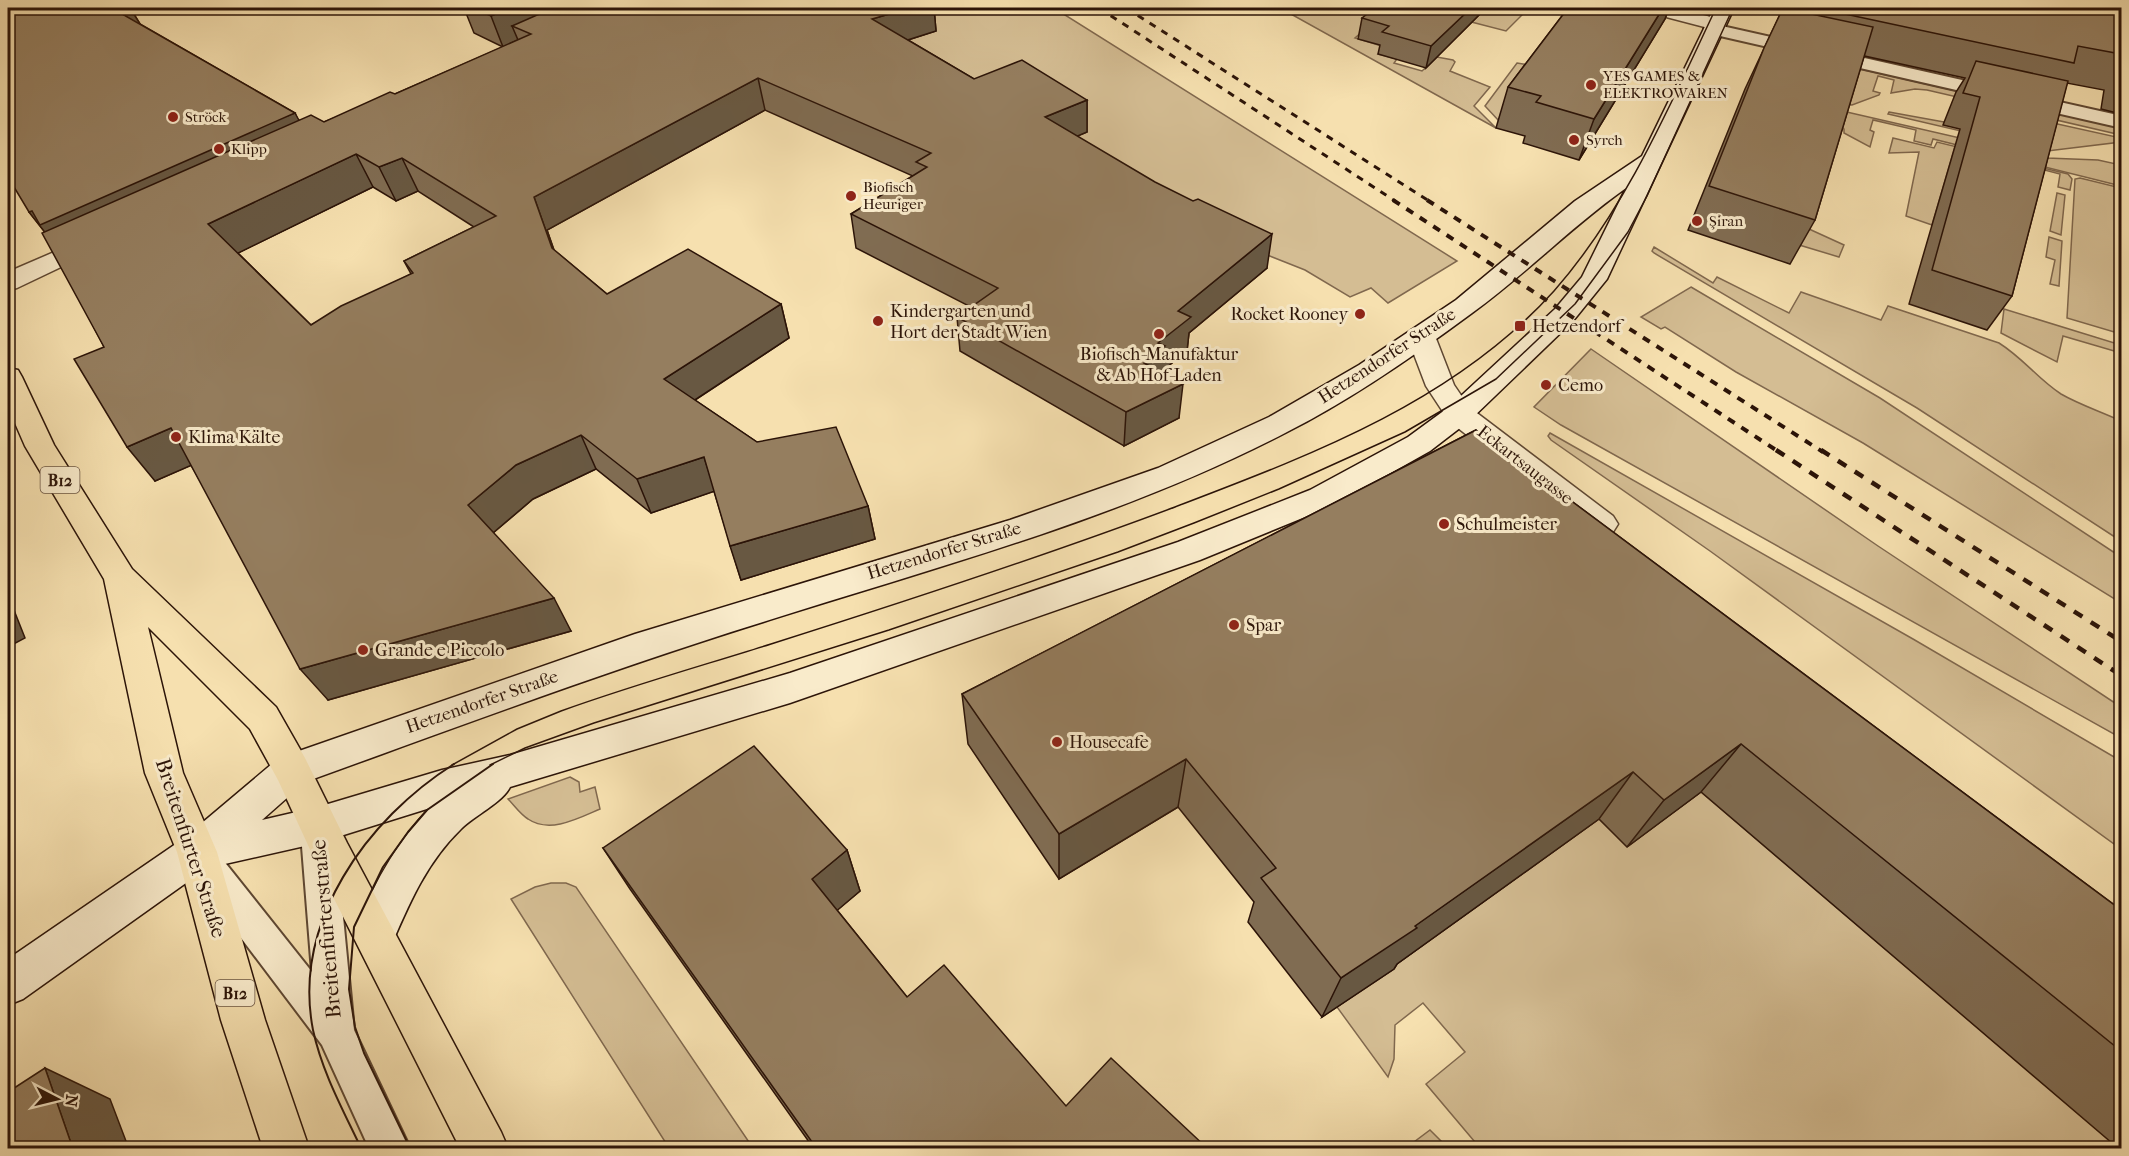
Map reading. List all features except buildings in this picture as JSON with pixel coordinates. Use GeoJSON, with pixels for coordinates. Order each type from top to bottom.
{"type":"FeatureCollection","features":[{"type":"Feature","properties":{"kind":"main road"},"geometry":{"type":"LineString","coordinates":[[1654,8],[1718,20]]}},
{"type":"Feature","properties":{"kind":"main road","name":"Hetzendorfer Straße"},"geometry":{"type":"LineString","coordinates":[[197,852],[318,825],[442,787],[510,771],[790,688],[1189,552],[1321,498],[1419,444],[1459,414],[1564,315],[1594,279],[1718,20]]}},
{"type":"Feature","properties":{"kind":"main road","name":"Hetzendorfer Straße"},"geometry":{"type":"LineString","coordinates":[[8,984],[197,852],[292,770],[635,648],[1021,528],[1169,476],[1279,424],[1369,371],[1465,306],[1584,206],[1649,161]]}},
{"type":"Feature","properties":{"kind":"main road"},"geometry":{"type":"LineString","coordinates":[[8,282],[115,233]]}},
{"type":"Feature","properties":{"kind":"main road","name":"Eckartsaugasse"},"geometry":{"type":"LineString","coordinates":[[1421,336],[1440,386],[1459,414],[1626,543]]}},
{"type":"Feature","properties":{"kind":"main road","name":"Breitenfurter Straße"},"geometry":{"type":"LineString","coordinates":[[8,377],[40,446],[120,578],[263,718],[292,770],[485,1149]]}},
{"type":"Feature","properties":{"kind":"main road","name":"Breitenfurter Straße"},"geometry":{"type":"LineString","coordinates":[[120,578],[164,773],[197,852],[243,1020],[286,1149]]}},
{"type":"Feature","properties":{"kind":"main road","name":"Hetzendorfer Straße"},"geometry":{"type":"LineString","coordinates":[[375,934],[385,904],[429,837],[461,804],[510,771]]}},
{"type":"Feature","properties":{"kind":"lane"},"geometry":{"type":"LineString","coordinates":[[1718,20],[2121,122]]}},
{"type":"Feature","properties":{"kind":"lane","name":"Breitenfurterstraße"},"geometry":{"type":"LineString","coordinates":[[318,825],[335,1032]]}},
{"type":"Feature","properties":{"kind":"lane","name":"Breitenfurterstraße"},"geometry":{"type":"LineString","coordinates":[[197,852],[335,1032],[390,1149]]}},
{"type":"Feature","properties":{"kind":"shaded area"},"geometry":{"type":"Polygon","coordinates":[[[824,8],[1054,8],[1457,261],[1388,303],[1371,288],[1350,297],[1305,270],[1194,226],[824,8]]]}},
{"type":"Feature","properties":{"kind":"shaded area"},"geometry":{"type":"Polygon","coordinates":[[[1280,8],[1390,8],[1355,38],[1385,47],[1378,54],[1397,59],[1394,63],[1422,71],[1437,57],[1453,60],[1455,62],[1450,71],[1490,87],[1474,106],[1496,128],[1280,8]]]}},
{"type":"Feature","properties":{"kind":"shaded area"},"geometry":{"type":"Polygon","coordinates":[[[1482,8],[1503,13],[1508,8],[1529,8],[1506,31],[1456,18],[1482,8]]]}},
{"type":"Feature","properties":{"kind":"shaded area"},"geometry":{"type":"Polygon","coordinates":[[[1517,63],[1541,67],[1500,122],[1485,106],[1517,63]]]}},
{"type":"Feature","properties":{"kind":"shaded area"},"geometry":{"type":"Polygon","coordinates":[[[1851,67],[2018,105],[2121,120],[2121,135],[1927,90],[1915,89],[1891,93],[1894,80],[1878,76],[1873,91],[1880,93],[1879,95],[1852,105],[1839,104],[1851,67]]]}},
{"type":"Feature","properties":{"kind":"shaded area"},"geometry":{"type":"Polygon","coordinates":[[[1838,110],[2047,158],[2098,160],[2121,165],[2121,186],[1933,139],[1931,145],[1914,141],[1916,130],[1873,120],[1870,130],[1874,132],[1870,147],[1844,133],[1844,129],[1833,126],[1838,110]]]}},
{"type":"Feature","properties":{"kind":"shaded area"},"geometry":{"type":"Polygon","coordinates":[[[1889,112],[1944,122],[2044,121],[2121,138],[2121,142],[2047,151],[1888,114],[1889,112]]]}},
{"type":"Feature","properties":{"kind":"shaded area"},"geometry":{"type":"Polygon","coordinates":[[[1893,138],[1934,148],[1937,142],[2068,174],[2072,179],[2070,190],[2058,187],[2060,174],[1955,147],[1932,225],[1906,216],[1919,152],[1889,153],[1893,138]]]}},
{"type":"Feature","properties":{"kind":"shaded area"},"geometry":{"type":"Polygon","coordinates":[[[2080,178],[2121,188],[2121,334],[2067,318],[2075,179],[2080,178]]]}},
{"type":"Feature","properties":{"kind":"shaded area"},"geometry":{"type":"Polygon","coordinates":[[[2057,193],[2065,195],[2061,235],[2050,231],[2057,193]]]}},
{"type":"Feature","properties":{"kind":"shaded area"},"geometry":{"type":"Polygon","coordinates":[[[1809,229],[1844,245],[1839,257],[1796,244],[1809,229]]]}},
{"type":"Feature","properties":{"kind":"shaded area"},"geometry":{"type":"Polygon","coordinates":[[[2049,237],[2062,241],[2059,286],[2050,284],[2055,260],[2046,257],[2049,237]]]}},
{"type":"Feature","properties":{"kind":"shaded area"},"geometry":{"type":"Polygon","coordinates":[[[1654,247],[1713,283],[1717,277],[1789,313],[1801,292],[1881,320],[1888,306],[1999,343],[2061,394],[2121,421],[2121,541],[1917,408],[1654,253],[1652,251],[1654,247]]]}},
{"type":"Feature","properties":{"kind":"shaded area"},"geometry":{"type":"Polygon","coordinates":[[[1691,287],[1880,398],[2121,557],[2121,603],[1863,443],[1736,372],[1665,327],[1661,329],[1641,317],[1691,287]]]}},
{"type":"Feature","properties":{"kind":"shaded area"},"geometry":{"type":"Polygon","coordinates":[[[2004,309],[2121,345],[2121,353],[2063,336],[2057,362],[2001,333],[2004,309]]]}},
{"type":"Feature","properties":{"kind":"shaded area"},"geometry":{"type":"Polygon","coordinates":[[[1591,349],[1878,546],[2121,707],[2121,738],[1561,425],[1534,407],[1591,349]]]}},
{"type":"Feature","properties":{"kind":"shaded area"},"geometry":{"type":"Polygon","coordinates":[[[1550,433],[1913,639],[2121,761],[2121,849],[1710,551],[1551,440],[1548,436],[1550,433]]]}},
{"type":"Feature","properties":{"kind":"shaded area"},"geometry":{"type":"Polygon","coordinates":[[[570,777],[579,782],[580,792],[595,787],[600,809],[564,823],[546,825],[528,819],[508,799],[570,777]]]}},
{"type":"Feature","properties":{"kind":"shaded area"},"geometry":{"type":"Polygon","coordinates":[[[1701,792],[2119,1148],[1480,1148],[1426,1084],[1465,1052],[1423,1003],[1395,1025],[1394,1059],[1388,1077],[1337,1007],[1599,819],[1627,846],[1701,792]]]}},
{"type":"Feature","properties":{"kind":"shaded area"},"geometry":{"type":"Polygon","coordinates":[[[551,883],[566,883],[576,887],[753,1148],[669,1148],[511,899],[535,887],[551,883]]]}},
{"type":"Feature","properties":{"kind":"shaded area"},"geometry":{"type":"Polygon","coordinates":[[[1430,1130],[1448,1148],[1406,1148],[1430,1130]]]}},
{"type":"Feature","properties":{"kind":"tram line"},"geometry":{"type":"LineString","coordinates":[[452,765],[517,729],[561,711],[924,595],[1175,507],[1328,445],[1426,394],[1472,364],[1515,330],[1554,291],[1580,259],[1625,191],[1645,155],[1716,8]]}},
{"type":"Feature","properties":{"kind":"tram line"},"geometry":{"type":"LineString","coordinates":[[490,765],[525,748],[594,723],[889,630],[1118,552],[1194,523],[1279,489],[1405,432],[1496,379],[1575,304],[1628,232],[1647,196],[1733,8]]}},
{"type":"Feature","properties":{"kind":"tram line"},"geometry":{"type":"LineString","coordinates":[[361,1148],[327,1076],[313,1030],[309,990],[314,951],[325,913],[343,877],[366,844],[392,814],[422,787],[454,764]]}},
{"type":"Feature","properties":{"kind":"tram line"},"geometry":{"type":"LineString","coordinates":[[410,1148],[364,1053],[355,1027],[349,989],[354,927],[383,867],[408,832],[427,810],[493,764]]}},
{"type":"Feature","properties":{"kind":"railway"},"geometry":{"type":"LineString","coordinates":[[1099,8],[1395,201]]}},
{"type":"Feature","properties":{"kind":"railway"},"geometry":{"type":"LineString","coordinates":[[1126,8],[1429,201]]}},
{"type":"Feature","properties":{"kind":"railway"},"geometry":{"type":"LineString","coordinates":[[1393,200],[1779,452]]}},
{"type":"Feature","properties":{"kind":"railway"},"geometry":{"type":"LineString","coordinates":[[1427,200],[1823,452]]}},
{"type":"Feature","properties":{"kind":"railway"},"geometry":{"type":"LineString","coordinates":[[1776,450],[2122,676]]}},
{"type":"Feature","properties":{"kind":"railway"},"geometry":{"type":"LineString","coordinates":[[1821,450],[2122,642]]}},
{"type":"Feature","properties":{"kind":"place","name":"YES GAMES & ELEKTROWAREN"},"geometry":{"type":"Point","coordinates":[1591,85]}},
{"type":"Feature","properties":{"kind":"place","name":"Ströck"},"geometry":{"type":"Point","coordinates":[173,117]}},
{"type":"Feature","properties":{"kind":"place","name":"Syrch"},"geometry":{"type":"Point","coordinates":[1574,140]}},
{"type":"Feature","properties":{"kind":"place","name":"Klipp"},"geometry":{"type":"Point","coordinates":[219,149]}},
{"type":"Feature","properties":{"kind":"place","name":"Biofisch Heuriger"},"geometry":{"type":"Point","coordinates":[851,196]}},
{"type":"Feature","properties":{"kind":"place","name":"Şiran"},"geometry":{"type":"Point","coordinates":[1697,221]}},
{"type":"Feature","properties":{"kind":"place","name":"Rocket Rooney"},"geometry":{"type":"Point","coordinates":[1360,314]}},
{"type":"Feature","properties":{"kind":"place","name":"Kindergarten und Hort der Stadt Wien"},"geometry":{"type":"Point","coordinates":[878,321]}},
{"type":"Feature","properties":{"kind":"place","name":"Hetzendorf"},"geometry":{"type":"Point","coordinates":[1520,326]}},
{"type":"Feature","properties":{"kind":"place","name":"Biofisch-Manufaktur & Ab Hof-Laden"},"geometry":{"type":"Point","coordinates":[1159,334]}},
{"type":"Feature","properties":{"kind":"place","name":"Cemo"},"geometry":{"type":"Point","coordinates":[1546,385]}},
{"type":"Feature","properties":{"kind":"place","name":"Klima Kälte"},"geometry":{"type":"Point","coordinates":[176,437]}},
{"type":"Feature","properties":{"kind":"place","name":"Schulmeister"},"geometry":{"type":"Point","coordinates":[1444,524]}},
{"type":"Feature","properties":{"kind":"place","name":"Spar"},"geometry":{"type":"Point","coordinates":[1234,625]}},
{"type":"Feature","properties":{"kind":"place","name":"Grande e Piccolo"},"geometry":{"type":"Point","coordinates":[363,650]}},
{"type":"Feature","properties":{"kind":"place","name":"Housecafe"},"geometry":{"type":"Point","coordinates":[1057,742]}}]}
